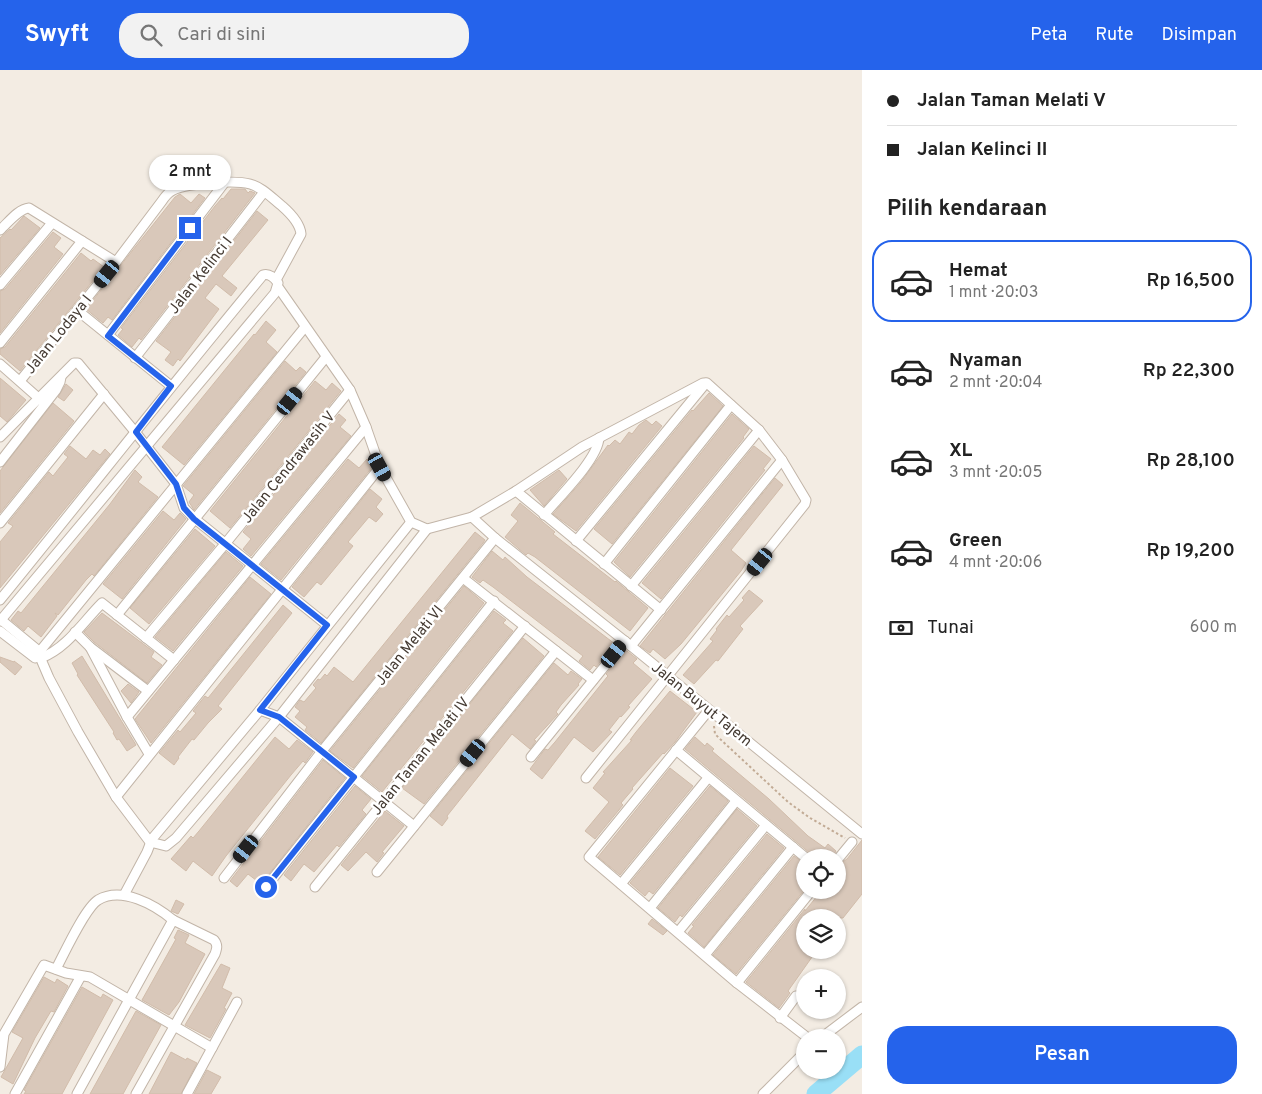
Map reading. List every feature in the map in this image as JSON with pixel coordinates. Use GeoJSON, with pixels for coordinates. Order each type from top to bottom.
{"type":"FeatureCollection","features":[{"type":"Feature","properties":{"kind":"street","name":"Jalan Lodaya I"},"geometry":{"type":"LineString","coordinates":[[20,381],[170,192],[189,186],[225,182]]}},
{"type":"Feature","properties":{"kind":"street"},"geometry":{"type":"LineString","coordinates":[[108,336],[225,182],[251,184],[264,192],[288,211],[300,230],[300,237],[277,284],[275,293],[0,620],[39,656],[78,732],[116,797],[150,842],[166,846],[176,838],[279,717],[427,529],[472,517],[582,447],[702,383],[706,383]]}},
{"type":"Feature","properties":{"kind":"street","name":"Jalan Kelinci I"},"geometry":{"type":"LineString","coordinates":[[136,358],[264,192]]}},
{"type":"Feature","properties":{"kind":"street"},"geometry":{"type":"LineString","coordinates":[[0,230],[25,208],[29,208],[116,262]]}},
{"type":"Feature","properties":{"kind":"street"},"geometry":{"type":"LineString","coordinates":[[0,285],[52,223]]}},
{"type":"Feature","properties":{"kind":"street"},"geometry":{"type":"LineString","coordinates":[[0,342],[82,242]]}},
{"type":"Feature","properties":{"kind":"street"},"geometry":{"type":"LineString","coordinates":[[0,600],[262,275],[269,275],[277,284],[350,390],[380,467],[411,522],[427,529]]}},
{"type":"Feature","properties":{"kind":"street"},"geometry":{"type":"LineString","coordinates":[[77,310],[171,386]]}},
{"type":"Feature","properties":{"kind":"street"},"geometry":{"type":"LineString","coordinates":[[39,656],[176,484],[305,327]]}},
{"type":"Feature","properties":{"kind":"street"},"geometry":{"type":"LineString","coordinates":[[118,616],[326,357]]}},
{"type":"Feature","properties":{"kind":"street"},"geometry":{"type":"LineString","coordinates":[[0,462],[61,376],[76,363],[136,432],[176,484],[184,508],[194,519],[327,625]]}},
{"type":"Feature","properties":{"kind":"street"},"geometry":{"type":"LineString","coordinates":[[0,364],[42,401]]}},
{"type":"Feature","properties":{"kind":"street"},"geometry":{"type":"LineString","coordinates":[[586,778],[805,504],[806,500],[782,460],[759,430],[706,383]]}},
{"type":"Feature","properties":{"kind":"street"},"geometry":{"type":"LineString","coordinates":[[576,541],[706,383]]}},
{"type":"Feature","properties":{"kind":"street","name":"Jalan Cendrawasih V"},"geometry":{"type":"LineString","coordinates":[[146,638],[226,544],[350,390]]}},
{"type":"Feature","properties":{"kind":"street"},"geometry":{"type":"LineString","coordinates":[[0,522],[104,394]]}},
{"type":"Feature","properties":{"kind":"street"},"geometry":{"type":"LineString","coordinates":[[16,441],[2,433],[42,401]]}},
{"type":"Feature","properties":{"kind":"street"},"geometry":{"type":"LineString","coordinates":[[604,564],[731,405]]}},
{"type":"Feature","properties":{"kind":"street"},"geometry":{"type":"LineString","coordinates":[[126,717],[366,427]]}},
{"type":"Feature","properties":{"kind":"street"},"geometry":{"type":"LineString","coordinates":[[631,586],[759,430]]}},
{"type":"Feature","properties":{"kind":"street"},"geometry":{"type":"LineString","coordinates":[[544,515],[595,452],[599,438]]}},
{"type":"Feature","properties":{"kind":"street"},"geometry":{"type":"LineString","coordinates":[[531,756],[593,680],[660,610],[782,460]]}},
{"type":"Feature","properties":{"kind":"street"},"geometry":{"type":"LineString","coordinates":[[116,797],[380,467]]}},
{"type":"Feature","properties":{"kind":"street"},"geometry":{"type":"LineString","coordinates":[[516,490],[660,610]]}},
{"type":"Feature","properties":{"kind":"street","name":"Jalan Buyut Tajem"},"geometry":{"type":"LineString","coordinates":[[472,517],[495,538],[862,834]]}},
{"type":"Feature","properties":{"kind":"street"},"geometry":{"type":"LineString","coordinates":[[124,895],[147,852],[150,842],[260,710],[411,522]]}},
{"type":"Feature","properties":{"kind":"street"},"geometry":{"type":"LineString","coordinates":[[57,529],[68,538]]}},
{"type":"Feature","properties":{"kind":"street","name":"Jalan Melati VI"},"geometry":{"type":"LineString","coordinates":[[224,878],[322,751],[495,538]]}},
{"type":"Feature","properties":{"kind":"street"},"geometry":{"type":"LineString","coordinates":[[463,578],[593,680]]}},
{"type":"Feature","properties":{"kind":"street"},"geometry":{"type":"LineString","coordinates":[[266,887],[494,602]]}},
{"type":"Feature","properties":{"kind":"street"},"geometry":{"type":"LineString","coordinates":[[0,631],[39,656],[54,652],[102,603],[174,660]]}},
{"type":"Feature","properties":{"kind":"street","name":"Jalan Taman Melati IV"},"geometry":{"type":"LineString","coordinates":[[315,887],[525,626]]}},
{"type":"Feature","properties":{"kind":"street"},"geometry":{"type":"LineString","coordinates":[[75,632],[90,647],[148,692]]}},
{"type":"Feature","properties":{"kind":"street"},"geometry":{"type":"LineString","coordinates":[[90,647],[126,717],[149,754]]}},
{"type":"Feature","properties":{"kind":"street"},"geometry":{"type":"LineString","coordinates":[[377,872],[556,651]]}},
{"type":"Feature","properties":{"kind":"street"},"geometry":{"type":"LineString","coordinates":[[260,710],[279,717],[414,826]]}},
{"type":"Feature","properties":{"kind":"street"},"geometry":{"type":"LineString","coordinates":[[712,712],[676,750],[589,857],[796,1029]]}},
{"type":"Feature","properties":{"kind":"street"},"geometry":{"type":"LineString","coordinates":[[676,750],[796,850]]}},
{"type":"Feature","properties":{"kind":"street"},"geometry":{"type":"LineString","coordinates":[[621,884],[708,778]]}},
{"type":"Feature","properties":{"kind":"street"},"geometry":{"type":"LineString","coordinates":[[650,908],[736,801]]}},
{"type":"Feature","properties":{"kind":"street"},"geometry":{"type":"LineString","coordinates":[[678,932],[766,825]]}},
{"type":"Feature","properties":{"kind":"street"},"geometry":{"type":"LineString","coordinates":[[846,849],[852,842]]}},
{"type":"Feature","properties":{"kind":"street"},"geometry":{"type":"LineString","coordinates":[[705,955],[793,847]]}},
{"type":"Feature","properties":{"kind":"street"},"geometry":{"type":"LineString","coordinates":[[56,969],[87,912],[98,900],[113,896],[124,895],[154,907],[173,920],[217,943],[215,954],[136,1094]]}},
{"type":"Feature","properties":{"kind":"street"},"geometry":{"type":"LineString","coordinates":[[738,983],[805,899]]}},
{"type":"Feature","properties":{"kind":"street"},"geometry":{"type":"LineString","coordinates":[[77,1094],[173,920]]}},
{"type":"Feature","properties":{"kind":"street"},"geometry":{"type":"LineString","coordinates":[[0,1067],[4,1034],[43,965],[90,977],[212,1048]]}},
{"type":"Feature","properties":{"kind":"street"},"geometry":{"type":"LineString","coordinates":[[15,1094],[81,976]]}},
{"type":"Feature","properties":{"kind":"street"},"geometry":{"type":"LineString","coordinates":[[780,1018],[796,996]]}},
{"type":"Feature","properties":{"kind":"street"},"geometry":{"type":"LineString","coordinates":[[187,1094],[238,1002]]}},
{"type":"Feature","properties":{"kind":"street"},"geometry":{"type":"LineString","coordinates":[[833,1029],[862,1007]]}},
{"type":"Feature","properties":{"kind":"street"},"geometry":{"type":"LineString","coordinates":[[763,1094],[796,1061]]}},
{"type":"Feature","properties":{"kind":"path"},"geometry":{"type":"LineString","coordinates":[[712,712],[715,734],[788,802],[810,818],[852,842]]}},
{"type":"Feature","properties":{"kind":"building"},"geometry":{"type":"Polygon","coordinates":[[[231,189],[245,189],[248,193],[250,191],[255,193],[141,340],[139,338],[132,347],[118,335],[123,329],[121,328],[215,206],[231,189]]]}},
{"type":"Feature","properties":{"kind":"building"},"geometry":{"type":"Polygon","coordinates":[[[180,194],[191,203],[199,194],[205,198],[112,320],[108,317],[103,323],[86,309],[175,197],[180,194]]]}},
{"type":"Feature","properties":{"kind":"building"},"geometry":{"type":"Polygon","coordinates":[[[257,211],[268,220],[222,276],[237,288],[231,296],[216,284],[205,298],[219,309],[180,361],[178,359],[173,366],[165,360],[171,352],[156,341],[257,211]]]}},
{"type":"Feature","properties":{"kind":"building"},"geometry":{"type":"Polygon","coordinates":[[[24,216],[40,228],[0,275],[0,238],[11,230],[24,216]]]}},
{"type":"Feature","properties":{"kind":"building"},"geometry":{"type":"Polygon","coordinates":[[[53,232],[61,238],[54,247],[63,254],[0,333],[0,291],[5,289],[53,232]]]}},
{"type":"Feature","properties":{"kind":"building"},"geometry":{"type":"Polygon","coordinates":[[[81,253],[91,261],[93,259],[104,267],[20,371],[0,354],[0,349],[5,347],[81,253]]]}},
{"type":"Feature","properties":{"kind":"building"},"geometry":{"type":"Polygon","coordinates":[[[266,321],[276,330],[266,342],[277,352],[184,465],[162,447],[266,321]]]}},
{"type":"Feature","properties":{"kind":"building"},"geometry":{"type":"Polygon","coordinates":[[[285,361],[296,371],[300,367],[306,372],[194,510],[189,502],[194,495],[183,486],[285,361]]]}},
{"type":"Feature","properties":{"kind":"building"},"geometry":{"type":"Polygon","coordinates":[[[0,378],[26,400],[7,422],[0,416],[0,378]]]}},
{"type":"Feature","properties":{"kind":"building"},"geometry":{"type":"Polygon","coordinates":[[[315,381],[326,390],[332,383],[341,391],[230,528],[210,511],[315,381]]]}},
{"type":"Feature","properties":{"kind":"building"},"geometry":{"type":"Polygon","coordinates":[[[66,384],[73,390],[64,401],[58,397],[66,384]]]}},
{"type":"Feature","properties":{"kind":"building"},"geometry":{"type":"Polygon","coordinates":[[[709,393],[723,406],[612,544],[594,529],[692,410],[709,393]]]}},
{"type":"Feature","properties":{"kind":"building"},"geometry":{"type":"Polygon","coordinates":[[[53,403],[74,421],[0,513],[0,471],[53,403]]]}},
{"type":"Feature","properties":{"kind":"building"},"geometry":{"type":"Polygon","coordinates":[[[339,414],[346,420],[340,427],[351,436],[251,556],[243,549],[251,539],[243,532],[339,414]]]}},
{"type":"Feature","properties":{"kind":"building"},"geometry":{"type":"Polygon","coordinates":[[[732,414],[749,429],[744,438],[630,577],[614,562],[732,414]]]}},
{"type":"Feature","properties":{"kind":"building"},"geometry":{"type":"Polygon","coordinates":[[[646,420],[652,425],[656,421],[662,426],[576,531],[553,514],[581,482],[608,445],[615,440],[620,444],[629,432],[632,434],[646,420]]]}},
{"type":"Feature","properties":{"kind":"building"},"geometry":{"type":"Polygon","coordinates":[[[70,446],[86,459],[93,450],[100,455],[105,449],[110,454],[0,588],[0,542],[13,526],[8,523],[49,472],[53,476],[68,457],[64,454],[70,446]]]}},
{"type":"Feature","properties":{"kind":"building"},"geometry":{"type":"Polygon","coordinates":[[[754,446],[771,459],[763,469],[765,470],[661,599],[642,583],[754,446]]]}},
{"type":"Feature","properties":{"kind":"building"},"geometry":{"type":"Polygon","coordinates":[[[348,459],[359,468],[367,459],[373,466],[281,580],[261,564],[348,459]]]}},
{"type":"Feature","properties":{"kind":"building"},"geometry":{"type":"Polygon","coordinates":[[[135,470],[142,477],[138,482],[158,497],[94,576],[92,574],[86,580],[58,615],[55,613],[57,616],[41,637],[28,626],[24,631],[11,620],[18,611],[21,613],[110,504],[135,470]]]}},
{"type":"Feature","properties":{"kind":"building"},"geometry":{"type":"Polygon","coordinates":[[[559,470],[567,479],[544,506],[530,490],[559,470]]]}},
{"type":"Feature","properties":{"kind":"building"},"geometry":{"type":"Polygon","coordinates":[[[775,478],[783,485],[731,550],[746,563],[741,571],[681,644],[665,659],[653,649],[650,653],[640,646],[775,478]]]}},
{"type":"Feature","properties":{"kind":"building"},"geometry":{"type":"Polygon","coordinates":[[[370,489],[382,499],[376,507],[383,514],[376,522],[369,517],[348,542],[353,546],[340,562],[321,585],[317,582],[304,597],[292,587],[370,489]]]}},
{"type":"Feature","properties":{"kind":"building"},"geometry":{"type":"Polygon","coordinates":[[[520,503],[555,532],[553,534],[616,581],[648,608],[630,631],[535,557],[528,553],[526,555],[505,537],[518,521],[511,515],[520,503]]]}},
{"type":"Feature","properties":{"kind":"building"},"geometry":{"type":"Polygon","coordinates":[[[163,511],[174,520],[180,513],[186,519],[122,599],[103,584],[163,511]]]}},
{"type":"Feature","properties":{"kind":"building"},"geometry":{"type":"Polygon","coordinates":[[[195,529],[215,546],[149,624],[130,608],[195,529]]]}},
{"type":"Feature","properties":{"kind":"building"},"geometry":{"type":"Polygon","coordinates":[[[475,532],[485,540],[483,543],[321,743],[305,730],[307,727],[295,717],[300,711],[295,707],[300,700],[304,702],[316,688],[313,685],[318,679],[320,680],[325,674],[327,676],[334,667],[353,682],[475,532]]]}},
{"type":"Feature","properties":{"kind":"building"},"geometry":{"type":"Polygon","coordinates":[[[492,551],[503,560],[505,557],[527,577],[615,644],[596,667],[594,665],[590,670],[579,661],[583,656],[493,587],[483,580],[480,583],[472,577],[492,551]]]}},
{"type":"Feature","properties":{"kind":"building"},"geometry":{"type":"Polygon","coordinates":[[[226,552],[243,566],[173,651],[155,637],[226,552]]]}},
{"type":"Feature","properties":{"kind":"building"},"geometry":{"type":"Polygon","coordinates":[[[250,577],[271,594],[151,743],[135,719],[250,577]]]}},
{"type":"Feature","properties":{"kind":"building"},"geometry":{"type":"Polygon","coordinates":[[[464,586],[484,603],[353,768],[330,751],[464,586]]]}},
{"type":"Feature","properties":{"kind":"building"},"geometry":{"type":"Polygon","coordinates":[[[749,590],[763,601],[740,626],[743,629],[718,661],[716,660],[694,684],[683,675],[713,641],[710,639],[716,629],[727,615],[729,617],[744,600],[742,598],[749,590]]]}},
{"type":"Feature","properties":{"kind":"building"},"geometry":{"type":"Polygon","coordinates":[[[283,605],[292,613],[218,706],[222,709],[194,740],[192,739],[174,765],[159,753],[178,730],[180,732],[196,713],[193,711],[205,696],[208,698],[283,605]]]}},
{"type":"Feature","properties":{"kind":"building"},"geometry":{"type":"Polygon","coordinates":[[[494,611],[506,620],[503,623],[513,631],[382,792],[362,776],[494,611]]]}},
{"type":"Feature","properties":{"kind":"building"},"geometry":{"type":"Polygon","coordinates":[[[102,613],[154,652],[151,657],[162,665],[147,683],[84,632],[102,613]]]}},
{"type":"Feature","properties":{"kind":"building"},"geometry":{"type":"Polygon","coordinates":[[[523,638],[544,656],[424,804],[402,788],[523,638]]]}},
{"type":"Feature","properties":{"kind":"building"},"geometry":{"type":"Polygon","coordinates":[[[625,651],[637,659],[633,663],[652,679],[609,730],[612,732],[593,752],[574,737],[542,779],[530,769],[545,749],[548,750],[555,742],[608,676],[606,674],[625,651]]]}},
{"type":"Feature","properties":{"kind":"building"},"geometry":{"type":"Polygon","coordinates":[[[82,656],[136,745],[127,751],[119,739],[117,740],[114,732],[77,675],[72,663],[82,656]]]}},
{"type":"Feature","properties":{"kind":"building"},"geometry":{"type":"Polygon","coordinates":[[[0,657],[14,661],[22,667],[15,675],[0,662],[0,657]]]}},
{"type":"Feature","properties":{"kind":"building"},"geometry":{"type":"Polygon","coordinates":[[[554,663],[568,675],[571,671],[582,679],[579,685],[561,705],[556,712],[558,714],[534,740],[536,741],[530,749],[512,734],[447,816],[448,818],[442,826],[430,816],[554,663]]]}},
{"type":"Feature","properties":{"kind":"building"},"geometry":{"type":"Polygon","coordinates":[[[128,684],[139,692],[131,703],[121,691],[128,684]]]}},
{"type":"Feature","properties":{"kind":"building"},"geometry":{"type":"Polygon","coordinates":[[[670,691],[697,712],[675,742],[632,788],[621,803],[623,805],[595,839],[585,831],[609,802],[593,788],[605,773],[603,772],[632,740],[630,740],[670,691]]]}},
{"type":"Feature","properties":{"kind":"building"},"geometry":{"type":"Polygon","coordinates":[[[275,737],[289,749],[297,740],[313,752],[305,763],[303,761],[291,775],[212,876],[193,861],[186,871],[171,859],[191,836],[193,838],[199,831],[275,737]]]}},
{"type":"Feature","properties":{"kind":"building"},"geometry":{"type":"Polygon","coordinates":[[[695,737],[705,746],[707,743],[714,749],[712,751],[769,799],[808,836],[825,848],[828,844],[834,849],[805,849],[685,749],[695,737]]]}},
{"type":"Feature","properties":{"kind":"building"},"geometry":{"type":"Polygon","coordinates":[[[323,760],[345,778],[261,884],[248,874],[237,887],[230,881],[323,760]]]}},
{"type":"Feature","properties":{"kind":"building"},"geometry":{"type":"Polygon","coordinates":[[[670,768],[693,786],[620,875],[598,857],[670,768]]]}},
{"type":"Feature","properties":{"kind":"building"},"geometry":{"type":"Polygon","coordinates":[[[355,786],[371,799],[362,810],[366,814],[339,847],[337,845],[314,872],[304,864],[291,881],[284,875],[355,786]]]}},
{"type":"Feature","properties":{"kind":"building"},"geometry":{"type":"Polygon","coordinates":[[[710,786],[728,801],[653,894],[649,891],[645,896],[630,883],[710,786]]]}},
{"type":"Feature","properties":{"kind":"building"},"geometry":{"type":"Polygon","coordinates":[[[737,809],[757,826],[682,917],[680,915],[675,922],[658,908],[737,809]]]}},
{"type":"Feature","properties":{"kind":"building"},"geometry":{"type":"Polygon","coordinates":[[[385,811],[404,826],[382,852],[384,853],[377,862],[366,852],[348,871],[341,865],[385,811]]]}},
{"type":"Feature","properties":{"kind":"building"},"geometry":{"type":"Polygon","coordinates":[[[767,834],[784,848],[704,947],[688,933],[694,926],[692,925],[767,834]]]}},
{"type":"Feature","properties":{"kind":"building"},"geometry":{"type":"Polygon","coordinates":[[[862,840],[862,894],[846,914],[846,909],[807,909],[815,899],[846,899],[847,859],[862,840]]]}},
{"type":"Feature","properties":{"kind":"building"},"geometry":{"type":"Polygon","coordinates":[[[794,856],[796,857],[797,899],[736,974],[713,955],[794,856]]]}},
{"type":"Feature","properties":{"kind":"building"},"geometry":{"type":"Polygon","coordinates":[[[176,900],[184,904],[178,914],[171,911],[176,900]]]}},
{"type":"Feature","properties":{"kind":"building"},"geometry":{"type":"Polygon","coordinates":[[[652,919],[667,931],[663,935],[648,924],[652,919]]]}},
{"type":"Feature","properties":{"kind":"building"},"geometry":{"type":"Polygon","coordinates":[[[796,920],[796,959],[811,959],[804,969],[796,969],[796,980],[788,991],[790,993],[779,1008],[746,982],[796,920]]]}},
{"type":"Feature","properties":{"kind":"building"},"geometry":{"type":"Polygon","coordinates":[[[178,930],[189,935],[185,943],[205,954],[179,1002],[169,1015],[142,1000],[176,939],[174,938],[178,930]]]}},
{"type":"Feature","properties":{"kind":"building"},"geometry":{"type":"Polygon","coordinates":[[[221,964],[230,968],[222,988],[232,993],[224,1008],[226,1009],[210,1038],[185,1025],[221,964]]]}},
{"type":"Feature","properties":{"kind":"building"},"geometry":{"type":"Polygon","coordinates":[[[44,977],[55,983],[57,979],[68,986],[54,1012],[51,1011],[35,1038],[13,1084],[1,1077],[23,1038],[12,1032],[44,977]]]}},
{"type":"Feature","properties":{"kind":"building"},"geometry":{"type":"Polygon","coordinates":[[[82,987],[101,998],[103,994],[113,1000],[62,1094],[24,1094],[26,1091],[24,1090],[82,987]]]}},
{"type":"Feature","properties":{"kind":"building"},"geometry":{"type":"Polygon","coordinates":[[[136,1011],[161,1025],[123,1094],[90,1094],[136,1011]]]}},
{"type":"Feature","properties":{"kind":"building"},"geometry":{"type":"Polygon","coordinates":[[[171,1052],[186,1060],[187,1058],[197,1063],[181,1094],[149,1094],[171,1052]]]}},
{"type":"Feature","properties":{"kind":"building"},"geometry":{"type":"Polygon","coordinates":[[[207,1070],[221,1077],[211,1094],[194,1094],[207,1070]]]}},
{"type":"Feature","properties":{"kind":"waterway"},"geometry":{"type":"LineString","coordinates":[[816,1094],[862,1055]]}},
{"type":"Feature","properties":{"kind":"route"},"geometry":{"type":"LineString","coordinates":[[190,228],[108,336],[171,386],[136,432],[176,484],[184,508],[194,519],[327,625],[260,710],[279,717],[354,777],[266,887]]}}]}
